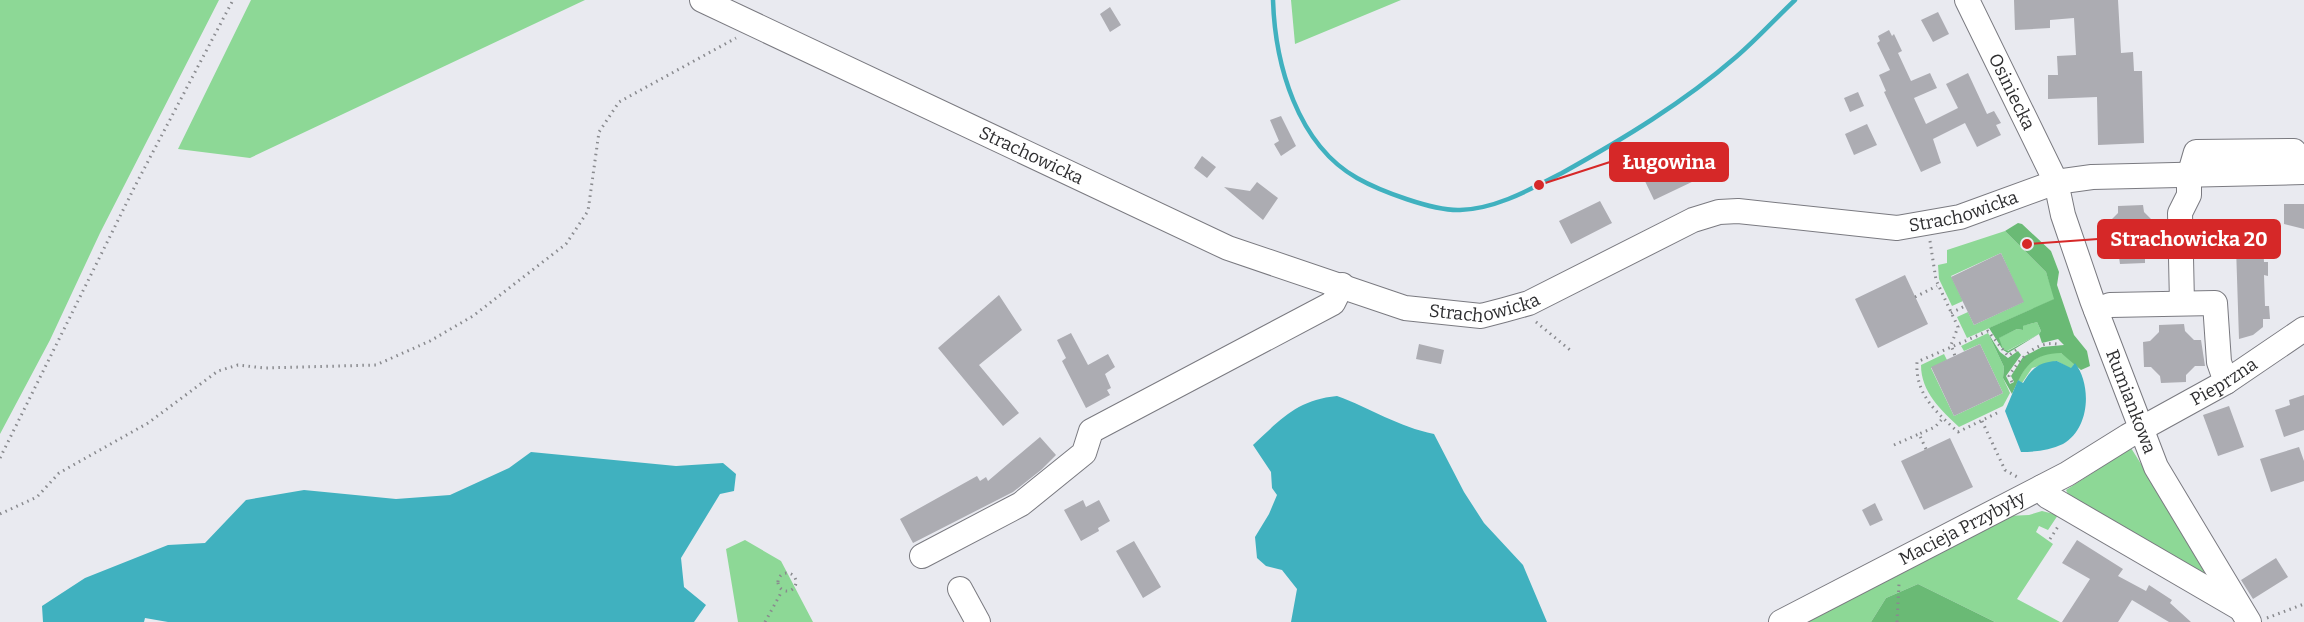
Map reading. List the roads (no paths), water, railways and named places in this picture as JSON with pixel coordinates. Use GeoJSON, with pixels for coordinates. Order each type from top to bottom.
{"type":"FeatureCollection","features":[{"type":"Feature","properties":{"kind":"street","name":"Strachowicka"},"geometry":{"type":"LineString","coordinates":[[702,0],[1228,248],[1406,308],[1446,315],[1481,316],[1522,305],[1693,220],[1719,212],[1795,216],[1897,228],[1960,217],[2056,182],[2092,177],[2299,172]]}},
{"type":"Feature","properties":{"kind":"street","name":"Osiniecka"},"geometry":{"type":"LineString","coordinates":[[1967,0],[2056,182]]}},
{"type":"Feature","properties":{"kind":"street"},"geometry":{"type":"LineString","coordinates":[[2182,303],[2180,213],[2189,195],[2189,176]]}},
{"type":"Feature","properties":{"kind":"street","name":"Rumiankowa"},"geometry":{"type":"LineString","coordinates":[[2056,182],[2063,215],[2140,430],[2170,494],[2249,617]]}},
{"type":"Feature","properties":{"kind":"street"},"geometry":{"type":"LineString","coordinates":[[922,555],[1021,504],[1084,453],[1090,431],[1333,303],[1342,285]]}},
{"type":"Feature","properties":{"kind":"street"},"geometry":{"type":"LineString","coordinates":[[2096,310],[2110,305],[2215,303],[2219,362],[2226,382]]}},
{"type":"Feature","properties":{"kind":"street","name":"Pieprzna"},"geometry":{"type":"LineString","coordinates":[[2140,430],[2226,382],[2304,329]]}},
{"type":"Feature","properties":{"kind":"street","name":"Macieja Przybyły"},"geometry":{"type":"LineString","coordinates":[[1781,622],[1895,564],[2034,484],[2140,430]]}},
{"type":"Feature","properties":{"kind":"street"},"geometry":{"type":"LineString","coordinates":[[2034,484],[2047,496],[2249,617]]}},
{"type":"Feature","properties":{"kind":"street"},"geometry":{"type":"LineString","coordinates":[[960,589],[978,622]]}},
{"type":"Feature","properties":{"kind":"water"},"geometry":{"type":"Polygon","coordinates":[[[2057,361],[2071,368],[2075,363],[2080,372],[2086,394],[2083,418],[2079,428],[2063,444],[2032,452],[2021,452],[2005,411],[2018,380],[2023,383],[2037,367],[2057,361]]]}},
{"type":"Feature","properties":{"kind":"water"},"geometry":{"type":"Polygon","coordinates":[[[1337,396],[1397,422],[1434,434],[1464,492],[1484,523],[1523,565],[1547,622],[1291,622],[1297,589],[1282,570],[1266,566],[1257,558],[1255,537],[1277,495],[1272,488],[1271,472],[1253,445],[1281,419],[1300,406],[1337,396]]]}},
{"type":"Feature","properties":{"kind":"water"},"geometry":{"type":"Polygon","coordinates":[[[531,452],[676,466],[723,463],[736,474],[734,491],[720,494],[681,558],[684,587],[706,605],[694,622],[168,622],[145,618],[144,622],[43,622],[42,606],[85,578],[168,545],[205,543],[246,500],[304,490],[396,499],[450,495],[509,468],[531,452]]]}},
{"type":"Feature","properties":{"kind":"waterway"},"geometry":{"type":"LineString","coordinates":[[1273,0],[1275,25],[1285,75],[1293,100],[1319,145],[1336,163],[1367,183],[1422,204],[1460,210],[1487,206],[1526,191],[1562,173],[1630,133],[1674,105],[1716,74],[1795,0]]}},
{"type":"Feature","properties":{"kind":"place","name":"Ługowina"},"geometry":{"type":"Point","coordinates":[1539,185]}},
{"type":"Feature","properties":{"kind":"place","name":"Strachowicka 20"},"geometry":{"type":"Point","coordinates":[2027,244]}}]}
